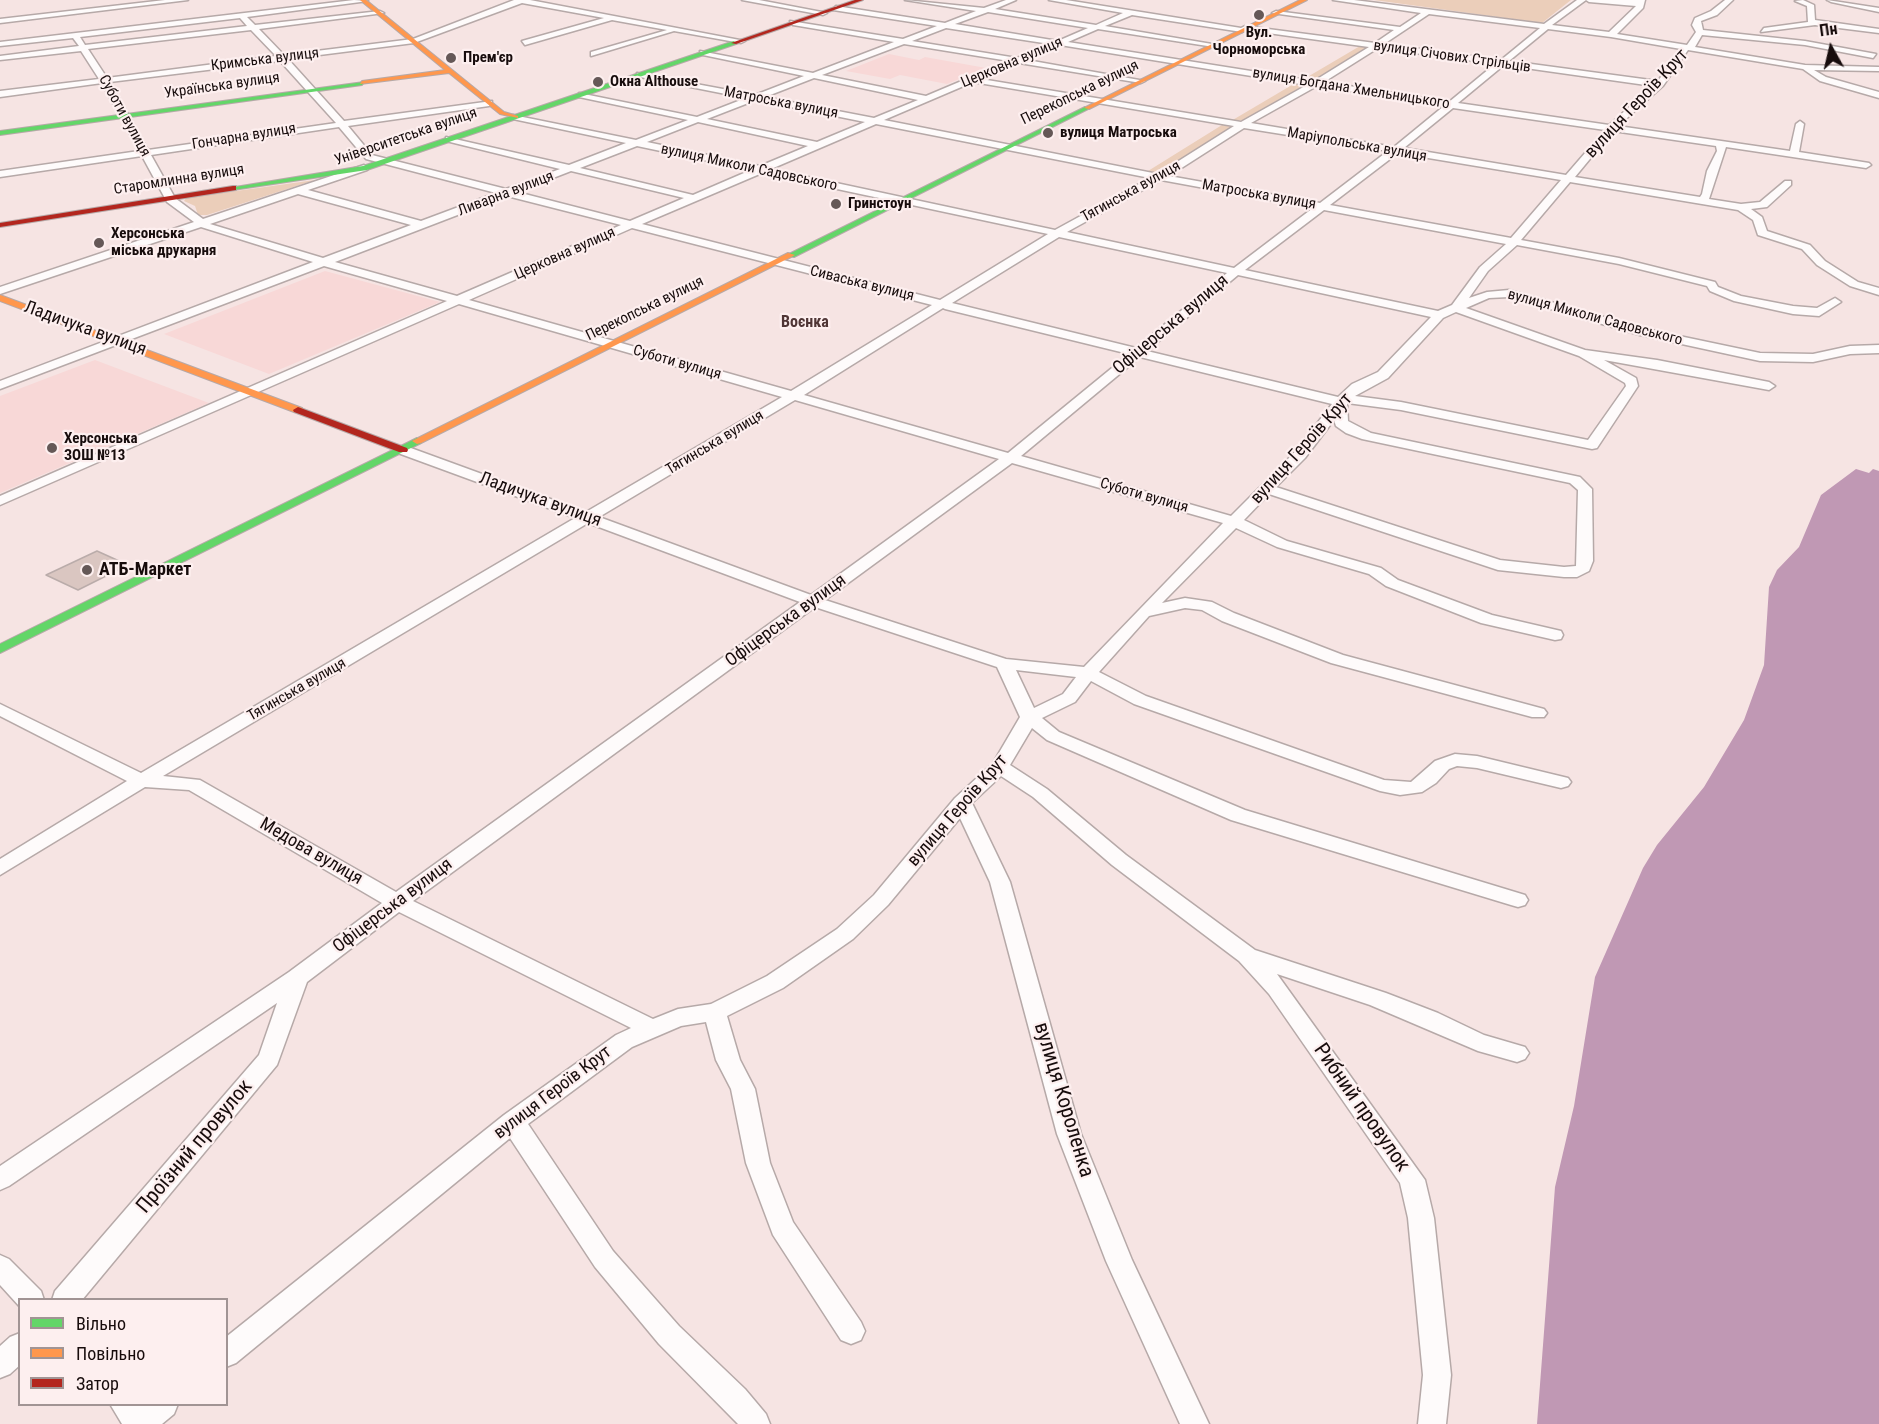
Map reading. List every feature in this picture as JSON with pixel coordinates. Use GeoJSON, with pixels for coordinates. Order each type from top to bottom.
{"type":"FeatureCollection","features":[{"type":"Feature","properties":{"kind":"street"},"geometry":{"type":"LineString","coordinates":[[0,21],[73,10],[184,0]]}},
{"type":"Feature","properties":{"kind":"street"},"geometry":{"type":"LineString","coordinates":[[0,44],[363,0],[489,103],[504,114],[516,117]]}},
{"type":"Feature","properties":{"kind":"street"},"geometry":{"type":"LineString","coordinates":[[521,0],[741,41]]}},
{"type":"Feature","properties":{"kind":"street","name":"Кримська вулиця"},"geometry":{"type":"LineString","coordinates":[[0,94],[414,41],[521,0]]}},
{"type":"Feature","properties":{"kind":"street","name":"Університетська вулиця"},"geometry":{"type":"LineString","coordinates":[[746,0],[823,13]]}},
{"type":"Feature","properties":{"kind":"street","name":"Університетська вулиця"},"geometry":{"type":"LineString","coordinates":[[0,291],[860,0]]}},
{"type":"Feature","properties":{"kind":"street"},"geometry":{"type":"LineString","coordinates":[[909,0],[1215,45]]}},
{"type":"Feature","properties":{"kind":"street","name":"Ливарна вулиця"},"geometry":{"type":"LineString","coordinates":[[0,385],[508,194],[694,120],[1012,0]]}},
{"type":"Feature","properties":{"kind":"street","name":"вулиця Січових Стрільців"},"geometry":{"type":"LineString","coordinates":[[1053,0],[1244,29],[1660,84]]}},
{"type":"Feature","properties":{"kind":"street"},"geometry":{"type":"LineString","coordinates":[[1079,4],[1090,0]]}},
{"type":"Feature","properties":{"kind":"street","name":"Перекопська вулиця"},"geometry":{"type":"LineString","coordinates":[[0,649],[1304,0]]}},
{"type":"Feature","properties":{"kind":"street"},"geometry":{"type":"LineString","coordinates":[[1337,0],[1611,35],[1808,68],[1879,77]]}},
{"type":"Feature","properties":{"kind":"street","name":"Офіцерська вулиця"},"geometry":{"type":"LineString","coordinates":[[0,1179],[297,978],[397,902],[1010,458],[1234,273],[1395,151],[1582,0]]}},
{"type":"Feature","properties":{"kind":"street"},"geometry":{"type":"LineString","coordinates":[[1589,0],[1640,2],[1640,6],[1611,35]]}},
{"type":"Feature","properties":{"kind":"street","name":"вулиця Героїв Крут"},"geometry":{"type":"LineString","coordinates":[[228,1352],[513,1122],[624,1041],[678,1018],[715,1012],[775,982],[845,934],[881,900],[963,802],[1000,767],[1029,717],[1069,698],[1088,673],[1144,612],[1300,455],[1342,400],[1357,387],[1383,375],[1439,315],[1456,308],[1484,269],[1514,243],[1611,128],[1660,84],[1685,48],[1692,46],[1700,32],[1696,25],[1698,20],[1714,13],[1729,0]]}},
{"type":"Feature","properties":{"kind":"street"},"geometry":{"type":"LineString","coordinates":[[1790,0],[1807,0]]}},
{"type":"Feature","properties":{"kind":"street"},"geometry":{"type":"LineString","coordinates":[[1832,0],[1879,10]]}},
{"type":"Feature","properties":{"kind":"street"},"geometry":{"type":"LineString","coordinates":[[1799,1],[1810,5],[1812,22]]}},
{"type":"Feature","properties":{"kind":"street","name":"вулиця Богдана Хмельницького"},"geometry":{"type":"LineString","coordinates":[[837,8],[1453,105],[1866,165]]}},
{"type":"Feature","properties":{"kind":"street","name":"Церковна вулиця"},"geometry":{"type":"LineString","coordinates":[[0,501],[254,392],[630,225],[1132,12]]}},
{"type":"Feature","properties":{"kind":"street","name":"Тягинська вулиця"},"geometry":{"type":"LineString","coordinates":[[0,868],[141,781],[589,518],[945,305],[1058,233],[1118,198],[1160,177],[1427,12]]}},
{"type":"Feature","properties":{"kind":"street"},"geometry":{"type":"LineString","coordinates":[[0,58],[380,13]]}},
{"type":"Feature","properties":{"kind":"street"},"geometry":{"type":"LineString","coordinates":[[1276,13],[1402,29]]}},
{"type":"Feature","properties":{"kind":"street","name":"Сиваська вулиця"},"geometry":{"type":"LineString","coordinates":[[241,15],[313,90],[369,157],[777,263],[1342,400],[1401,406],[1592,445],[1632,386],[1631,381],[1583,353]]}},
{"type":"Feature","properties":{"kind":"street"},"geometry":{"type":"LineString","coordinates":[[525,44],[613,18]]}},
{"type":"Feature","properties":{"kind":"street"},"geometry":{"type":"LineString","coordinates":[[1749,37],[1758,30],[1789,28],[1812,22],[1879,31]]}},
{"type":"Feature","properties":{"kind":"street"},"geometry":{"type":"LineString","coordinates":[[793,23],[1141,81]]}},
{"type":"Feature","properties":{"kind":"street"},"geometry":{"type":"LineString","coordinates":[[594,54],[675,30]]}},
{"type":"Feature","properties":{"kind":"street"},"geometry":{"type":"LineString","coordinates":[[1700,32],[1815,44],[1873,56]]}},
{"type":"Feature","properties":{"kind":"street","name":"Суботи вулиця"},"geometry":{"type":"LineString","coordinates":[[75,35],[85,47],[126,116],[169,198],[203,224],[458,301],[1235,522],[1282,544],[1375,571],[1392,582],[1487,620],[1555,635]]}},
{"type":"Feature","properties":{"kind":"street"},"geometry":{"type":"LineString","coordinates":[[703,53],[927,99]]}},
{"type":"Feature","properties":{"kind":"street"},"geometry":{"type":"LineString","coordinates":[[1808,68],[1879,69]]}},
{"type":"Feature","properties":{"kind":"street"},"geometry":{"type":"LineString","coordinates":[[1808,68],[1823,79],[1879,95]]}},
{"type":"Feature","properties":{"kind":"street","name":"Українська вулиця"},"geometry":{"type":"LineString","coordinates":[[0,133],[449,71]]}},
{"type":"Feature","properties":{"kind":"street","name":"Матроська вулиця"},"geometry":{"type":"LineString","coordinates":[[640,75],[1160,177],[1619,261],[1711,284],[1714,289],[1738,299],[1793,310],[1819,312],[1835,302]]}},
{"type":"Feature","properties":{"kind":"street"},"geometry":{"type":"LineString","coordinates":[[1823,79],[1822,85],[1827,89]]}},
{"type":"Feature","properties":{"kind":"street","name":"Маріупольська вулиця"},"geometry":{"type":"LineString","coordinates":[[973,80],[1741,207],[1762,206],[1788,183]]}},
{"type":"Feature","properties":{"kind":"street"},"geometry":{"type":"LineString","coordinates":[[582,95],[816,145]]}},
{"type":"Feature","properties":{"kind":"street","name":"Гончарна вулиця"},"geometry":{"type":"LineString","coordinates":[[0,174],[341,122],[489,103]]}},
{"type":"Feature","properties":{"kind":"street","name":"вулиця Миколи Садовського"},"geometry":{"type":"LineString","coordinates":[[516,117],[1234,273],[1439,315]]}},
{"type":"Feature","properties":{"kind":"street"},"geometry":{"type":"LineString","coordinates":[[1794,154],[1800,124]]}},
{"type":"Feature","properties":{"kind":"street"},"geometry":{"type":"LineString","coordinates":[[449,140],[695,198]]}},
{"type":"Feature","properties":{"kind":"street"},"geometry":{"type":"LineString","coordinates":[[1702,201],[1707,195],[1712,171],[1722,151],[1720,143]]}},
{"type":"Feature","properties":{"kind":"street","name":"Старомлинна вулиця"},"geometry":{"type":"LineString","coordinates":[[0,225],[364,168]]}},
{"type":"Feature","properties":{"kind":"street"},"geometry":{"type":"LineString","coordinates":[[298,191],[422,225]]}},
{"type":"Feature","properties":{"kind":"street"},"geometry":{"type":"LineString","coordinates":[[1741,207],[1758,219],[1762,233],[1806,247],[1821,262],[1854,284],[1879,292]]}},
{"type":"Feature","properties":{"kind":"street","name":"вулиця Миколи Садовського"},"geometry":{"type":"LineString","coordinates":[[1456,308],[1487,295],[1509,293],[1644,332],[1760,357],[1813,358],[1850,350],[1879,349]]}},
{"type":"Feature","properties":{"kind":"street","name":"Ладичука вулиця"},"geometry":{"type":"LineString","coordinates":[[0,298],[813,602],[1004,664],[1088,673]]}},
{"type":"Feature","properties":{"kind":"street","name":"вулиця Миколи Садовського"},"geometry":{"type":"LineString","coordinates":[[1456,308],[1583,353],[1657,364],[1769,386]]}},
{"type":"Feature","properties":{"kind":"street"},"geometry":{"type":"LineString","coordinates":[[1267,489],[1474,559],[1498,565],[1564,573],[1577,572],[1583,568],[1586,489],[1582,484],[1562,476],[1516,465],[1367,436],[1341,423],[1342,400]]}},
{"type":"Feature","properties":{"kind":"street"},"geometry":{"type":"LineString","coordinates":[[1144,612],[1185,603],[1206,605],[1228,617],[1337,659],[1538,712]]}},
{"type":"Feature","properties":{"kind":"street"},"geometry":{"type":"LineString","coordinates":[[1004,664],[1029,717],[1053,736],[1238,815],[1518,900]]}},
{"type":"Feature","properties":{"kind":"street"},"geometry":{"type":"LineString","coordinates":[[1088,673],[1140,700],[1380,785],[1400,789],[1415,788],[1429,779],[1442,765],[1455,760],[1477,762],[1561,782]]}},
{"type":"Feature","properties":{"kind":"street","name":"Медова вулиця"},"geometry":{"type":"LineString","coordinates":[[0,709],[141,781],[193,784],[397,902],[650,1028]]}},
{"type":"Feature","properties":{"kind":"street","name":"Рибний провулок"},"geometry":{"type":"LineString","coordinates":[[1000,767],[1040,793],[1119,860],[1247,956],[1277,988],[1412,1180],[1421,1218],[1437,1375],[1432,1424]]}},
{"type":"Feature","properties":{"kind":"street","name":"вулиця Короленка"},"geometry":{"type":"LineString","coordinates":[[963,802],[1000,882],[1069,1134],[1119,1261],[1196,1424]]}},
{"type":"Feature","properties":{"kind":"street","name":"Рибний провулок"},"geometry":{"type":"LineString","coordinates":[[1247,956],[1367,995],[1430,1019],[1478,1042],[1517,1053]]}},
{"type":"Feature","properties":{"kind":"street","name":"Проїзний провулок"},"geometry":{"type":"LineString","coordinates":[[65,1298],[269,1059],[297,978]]}},
{"type":"Feature","properties":{"kind":"street"},"geometry":{"type":"LineString","coordinates":[[715,1012],[728,1060],[743,1089],[758,1163],[782,1227],[851,1331]]}},
{"type":"Feature","properties":{"kind":"street"},"geometry":{"type":"LineString","coordinates":[[513,1122],[604,1259],[669,1335],[735,1399],[752,1422]]}},
{"type":"Feature","properties":{"kind":"street"},"geometry":{"type":"LineString","coordinates":[[0,1267],[30,1298]]}},
{"type":"Feature","properties":{"kind":"street"},"geometry":{"type":"LineString","coordinates":[[0,1365],[18,1348]]}},
{"type":"Feature","properties":{"kind":"street"},"geometry":{"type":"LineString","coordinates":[[126,1406],[140,1424],[162,1406]]}},
{"type":"Feature","properties":{"kind":"shaded area"},"geometry":{"type":"Polygon","coordinates":[[[1374,0],[1571,0],[1542,23],[1374,0]]]}},
{"type":"Feature","properties":{"kind":"shaded area"},"geometry":{"type":"Polygon","coordinates":[[[1360,46],[1370,47],[1314,81],[1304,79],[1360,46]]]}},
{"type":"Feature","properties":{"kind":"shaded area"},"geometry":{"type":"Polygon","coordinates":[[[889,54],[919,60],[925,57],[986,68],[947,84],[900,75],[890,79],[846,71],[889,54]]]}},
{"type":"Feature","properties":{"kind":"shaded area"},"geometry":{"type":"Polygon","coordinates":[[[1297,82],[1306,85],[1247,120],[1231,121],[1297,82]]]}},
{"type":"Feature","properties":{"kind":"shaded area"},"geometry":{"type":"Polygon","coordinates":[[[1222,125],[1232,127],[1162,174],[1148,171],[1222,125]]]}},
{"type":"Feature","properties":{"kind":"shaded area"},"geometry":{"type":"Polygon","coordinates":[[[315,180],[207,215],[198,215],[195,206],[184,201],[186,198],[315,180]]]}},
{"type":"Feature","properties":{"kind":"shaded area"},"geometry":{"type":"Polygon","coordinates":[[[325,271],[440,302],[269,374],[164,334],[325,271]]]}},
{"type":"Feature","properties":{"kind":"shaded area","name":"Херсонська ЗОШ №13"},"geometry":{"type":"Polygon","coordinates":[[[95,360],[209,403],[0,493],[0,396],[95,360]]]}},
{"type":"Feature","properties":{"kind":"shaded area"},"geometry":{"type":"Polygon","coordinates":[[[1856,469],[1869,473],[1873,469],[1879,471],[1879,1424],[1537,1424],[1555,1187],[1574,1106],[1595,977],[1643,868],[1657,845],[1704,787],[1744,720],[1764,665],[1769,587],[1777,570],[1799,547],[1821,495],[1856,469]]]}},
{"type":"Feature","properties":{"kind":"building","name":"АТБ-Маркет"},"geometry":{"type":"Polygon","coordinates":[[[97,551],[128,565],[78,590],[46,575],[97,551]]]}},
{"type":"Feature","properties":{"kind":"traffic: fast"},"geometry":{"type":"LineString","coordinates":[[233,188],[364,168],[734,43]]}},
{"type":"Feature","properties":{"kind":"traffic: fast"},"geometry":{"type":"LineString","coordinates":[[0,133],[362,83]]}},
{"type":"Feature","properties":{"kind":"traffic: fast"},"geometry":{"type":"LineString","coordinates":[[791,255],[1087,108]]}},
{"type":"Feature","properties":{"kind":"traffic: fast"},"geometry":{"type":"LineString","coordinates":[[0,649],[417,441]]}},
{"type":"Feature","properties":{"kind":"traffic: slow"},"geometry":{"type":"LineString","coordinates":[[363,0],[502,113],[516,117]]}},
{"type":"Feature","properties":{"kind":"traffic: slow"},"geometry":{"type":"LineString","coordinates":[[1087,108],[1304,0]]}},
{"type":"Feature","properties":{"kind":"traffic: slow"},"geometry":{"type":"LineString","coordinates":[[362,83],[449,71]]}},
{"type":"Feature","properties":{"kind":"traffic: slow"},"geometry":{"type":"LineString","coordinates":[[417,441],[791,255]]}},
{"type":"Feature","properties":{"kind":"traffic: slow"},"geometry":{"type":"LineString","coordinates":[[0,298],[298,410]]}},
{"type":"Feature","properties":{"kind":"traffic: jam"},"geometry":{"type":"LineString","coordinates":[[734,43],[860,0]]}},
{"type":"Feature","properties":{"kind":"traffic: jam"},"geometry":{"type":"LineString","coordinates":[[0,225],[233,188]]}},
{"type":"Feature","properties":{"kind":"traffic: jam"},"geometry":{"type":"LineString","coordinates":[[298,410],[403,450]]}},
{"type":"Feature","properties":{"kind":"place","name":"Вул. Чорноморська"},"geometry":{"type":"Point","coordinates":[1259,15]}},
{"type":"Feature","properties":{"kind":"place","name":"Прем'єр"},"geometry":{"type":"Point","coordinates":[451,58]}},
{"type":"Feature","properties":{"kind":"place","name":"Окна Althouse"},"geometry":{"type":"Point","coordinates":[598,82]}},
{"type":"Feature","properties":{"kind":"place","name":"вулиця Матроська"},"geometry":{"type":"Point","coordinates":[1048,133]}},
{"type":"Feature","properties":{"kind":"place","name":"Гринстоун"},"geometry":{"type":"Point","coordinates":[836,204]}},
{"type":"Feature","properties":{"kind":"place","name":"Херсонська міська друкарня"},"geometry":{"type":"Point","coordinates":[99,243]}},
{"type":"Feature","properties":{"kind":"place","name":"Херсонська ЗОШ №13"},"geometry":{"type":"Point","coordinates":[52,448]}},
{"type":"Feature","properties":{"kind":"place","name":"АТБ-Маркет"},"geometry":{"type":"Point","coordinates":[87,570]}},
{"type":"Feature","properties":{"kind":"district","name":"Воєнка"},"geometry":{"type":"Point","coordinates":[805,323]}}]}
